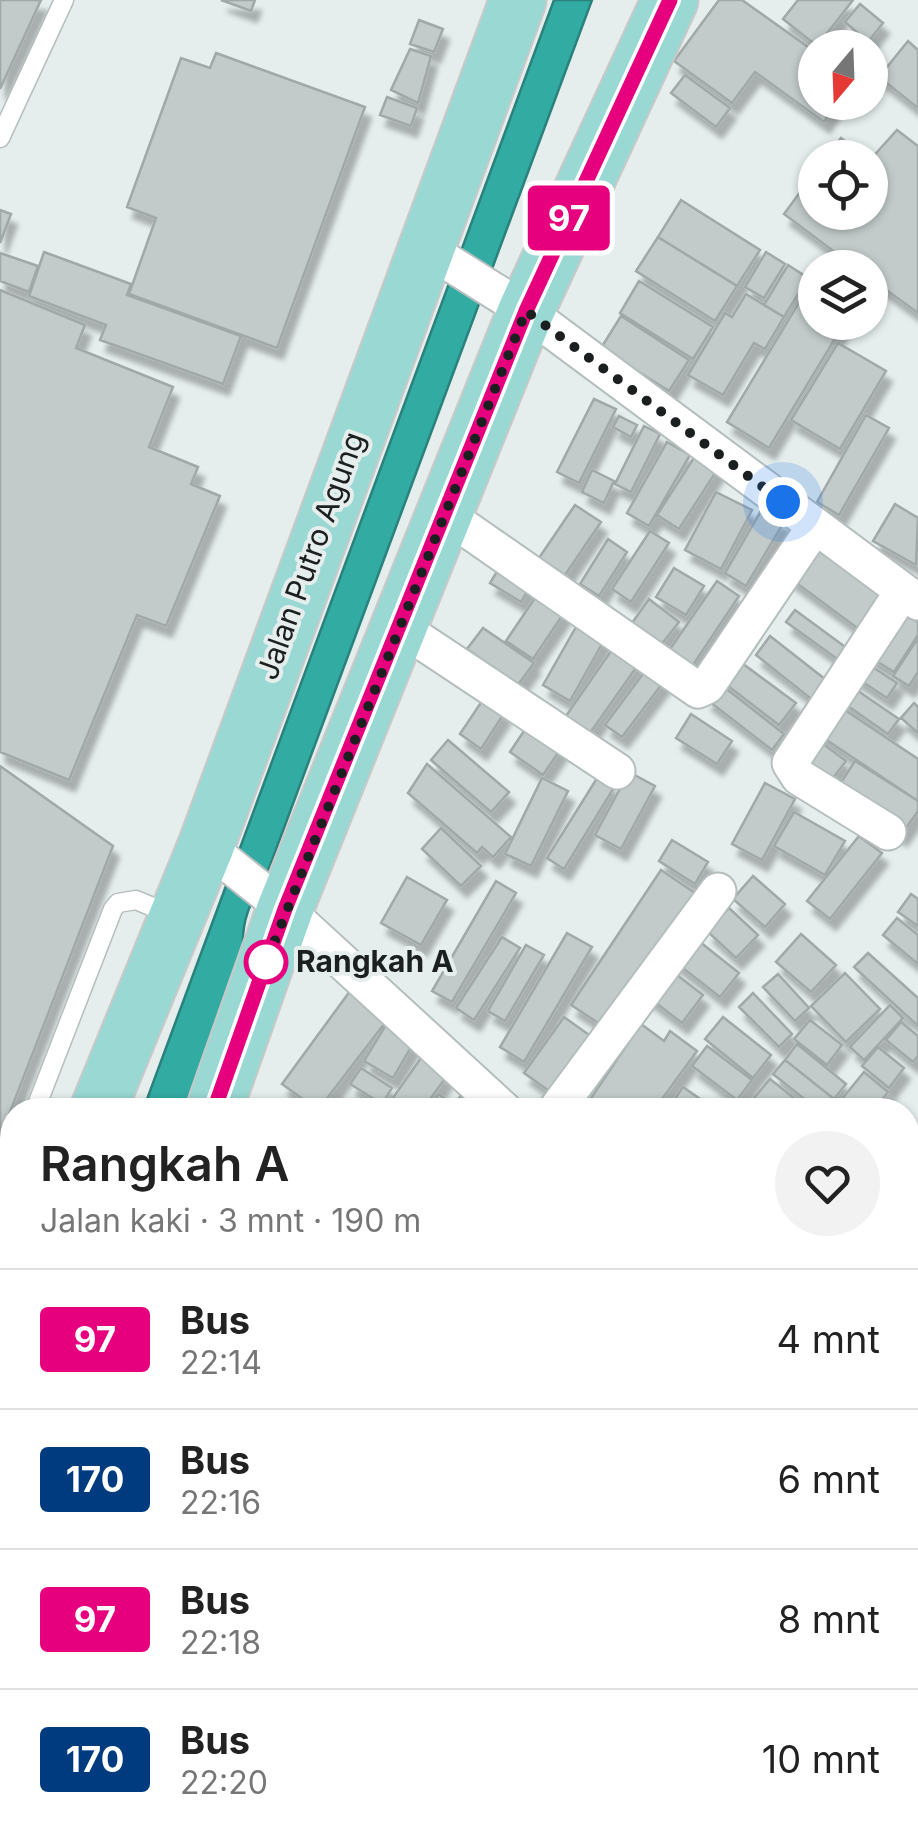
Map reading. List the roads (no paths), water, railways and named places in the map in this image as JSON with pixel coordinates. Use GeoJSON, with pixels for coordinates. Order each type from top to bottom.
{"type":"FeatureCollection","features":[{"type":"Feature","properties":{"kind":"main road","name":"Jalan Putro Agung"},"geometry":{"type":"LineString","coordinates":[[103,1098],[177,918],[216,854],[435,254],[518,0]]}},
{"type":"Feature","properties":{"kind":"main road"},"geometry":{"type":"LineString","coordinates":[[218,1098],[279,904],[445,514],[513,302],[670,0]]}},
{"type":"Feature","properties":{"kind":"street"},"geometry":{"type":"LineString","coordinates":[[435,254],[513,302],[910,596],[790,762],[799,777],[888,832]]}},
{"type":"Feature","properties":{"kind":"street"},"geometry":{"type":"LineString","coordinates":[[445,514],[698,690],[707,686],[815,526]]}},
{"type":"Feature","properties":{"kind":"street"},"geometry":{"type":"LineString","coordinates":[[400,627],[617,771]]}},
{"type":"Feature","properties":{"kind":"street"},"geometry":{"type":"LineString","coordinates":[[216,854],[279,904],[491,1098]]}},
{"type":"Feature","properties":{"kind":"street"},"geometry":{"type":"LineString","coordinates":[[565,1098],[718,891]]}},
{"type":"Feature","properties":{"kind":"lane"},"geometry":{"type":"LineString","coordinates":[[0,138],[64,0]]}},
{"type":"Feature","properties":{"kind":"lane"},"geometry":{"type":"LineString","coordinates":[[41,1098],[113,910],[118,904],[136,900],[177,918]]}},
{"type":"Feature","properties":{"kind":"water"},"geometry":{"type":"Polygon","coordinates":[[[554,0],[592,0],[268,871],[249,909],[244,951],[189,1098],[147,1098],[554,0]]]}},
{"type":"Feature","properties":{"kind":"place","name":"Rangkah A"},"geometry":{"type":"Point","coordinates":[266,962]}}]}
